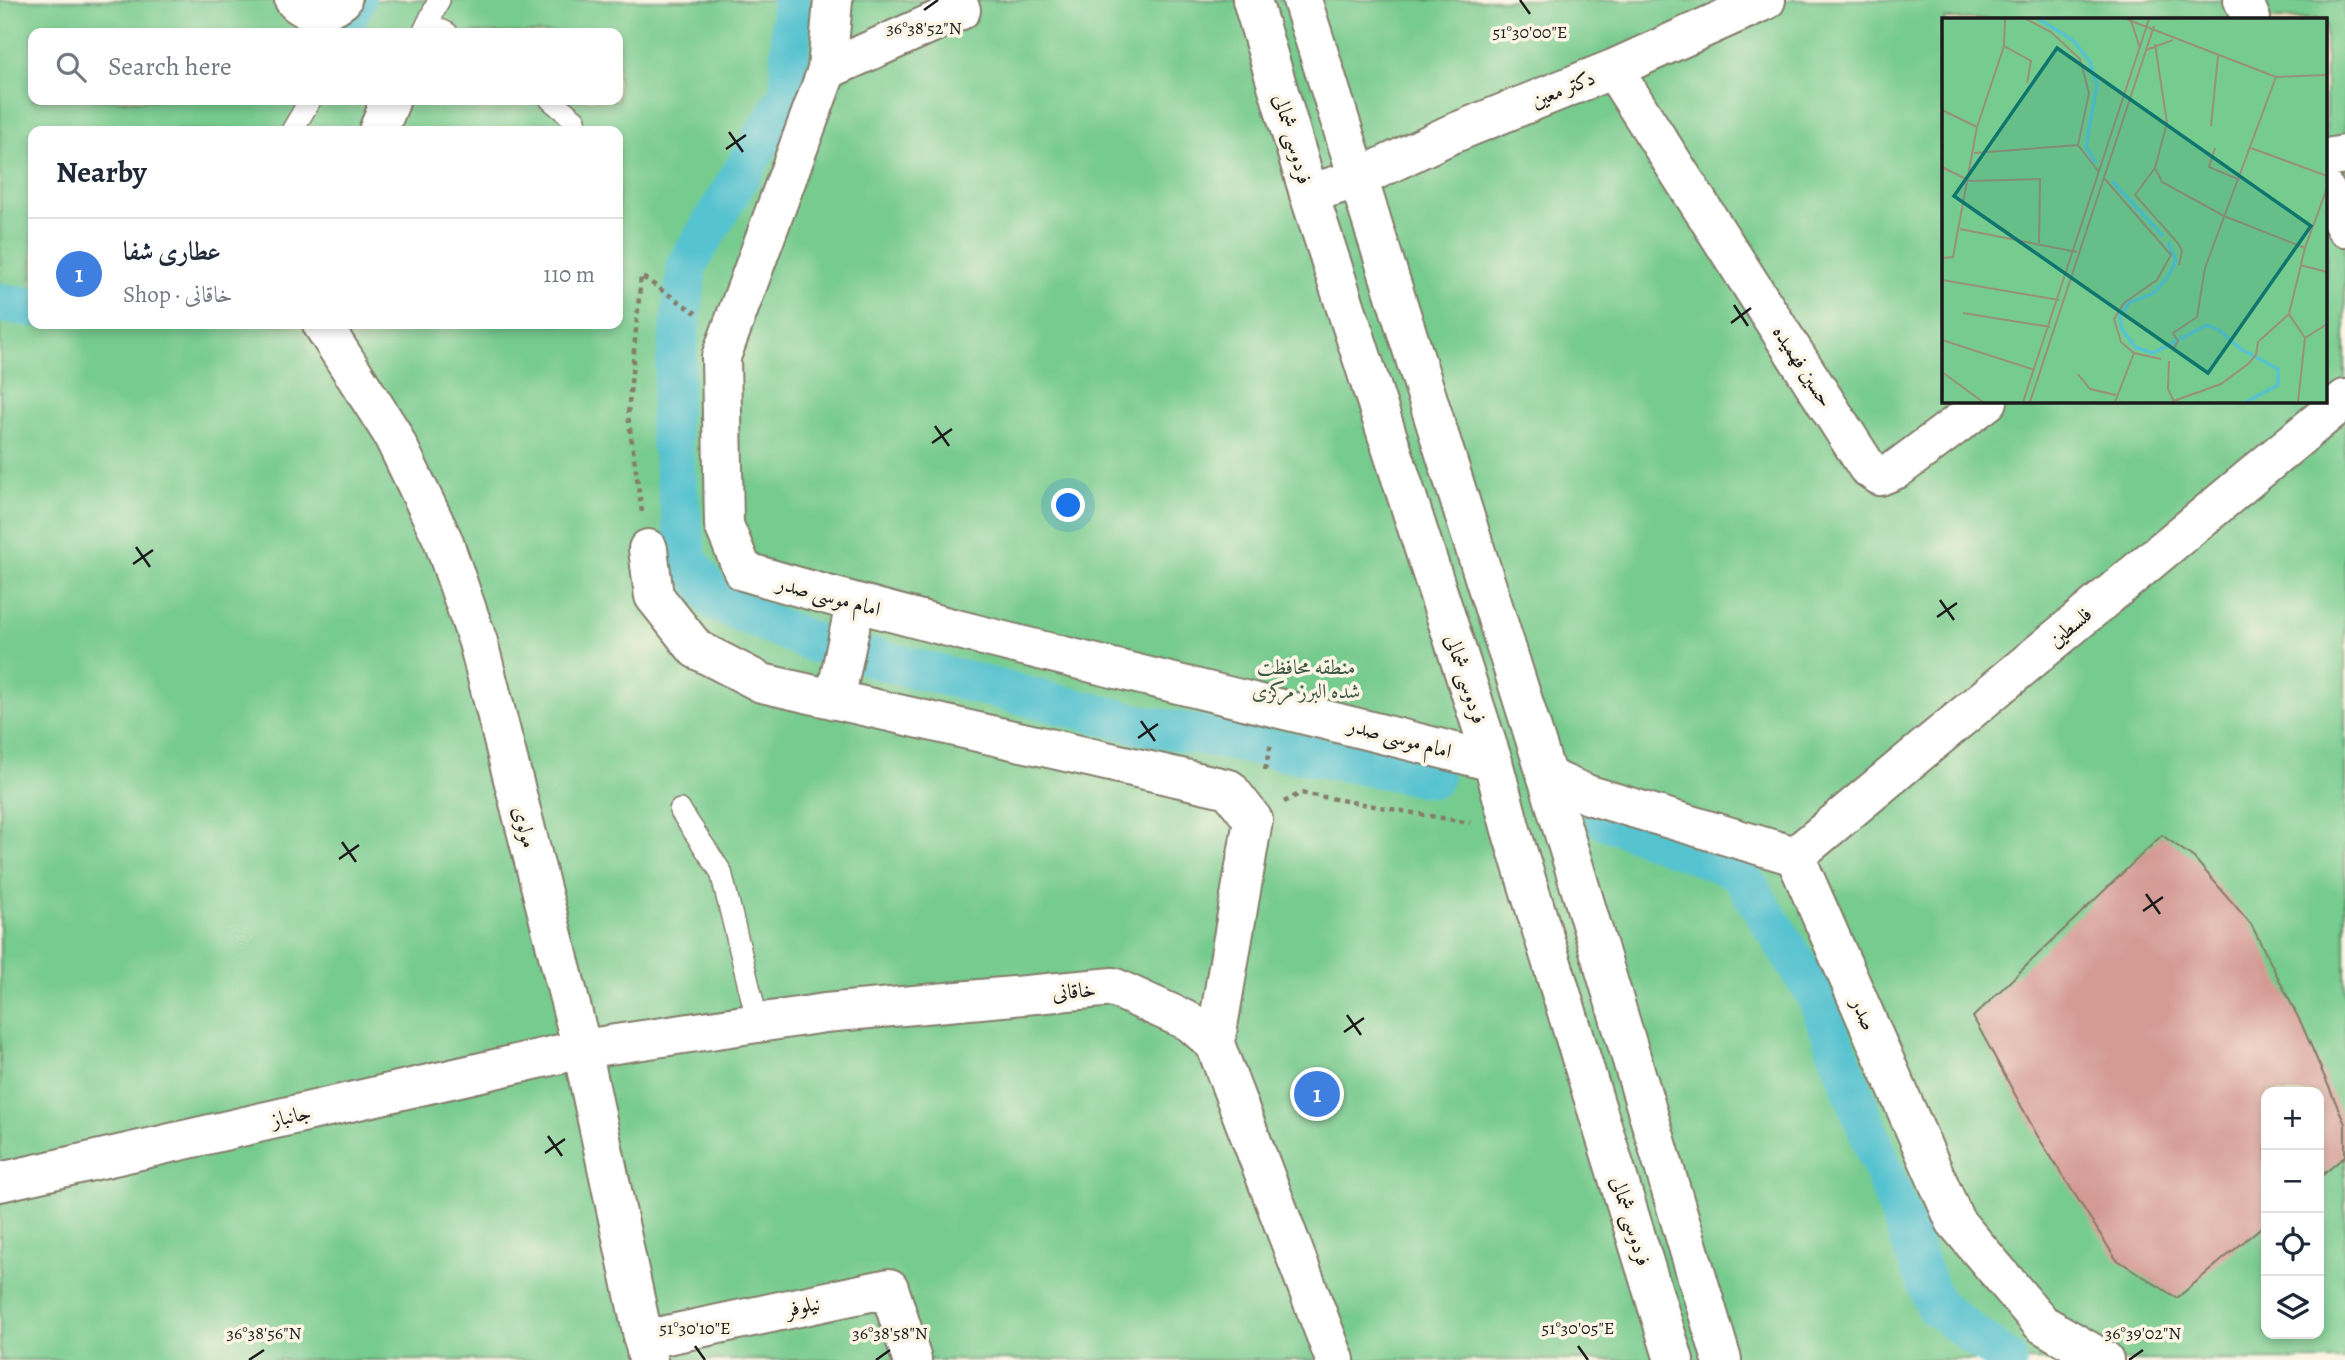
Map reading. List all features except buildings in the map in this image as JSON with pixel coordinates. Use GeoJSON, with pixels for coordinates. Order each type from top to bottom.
{"type":"FeatureCollection","features":[{"type":"Feature","properties":{"kind":"street","name":"امام موسی صدر"},"geometry":{"type":"LineString","coordinates":[[833,0],[827,70],[728,334],[722,357],[724,525],[743,571],[855,604],[1280,706],[1493,762]]}},
{"type":"Feature","properties":{"kind":"street","name":"فردوسی شمالی"},"geometry":{"type":"LineString","coordinates":[[1252,0],[1309,194],[1493,762],[1510,830],[1674,1360]]}},
{"type":"Feature","properties":{"kind":"street"},"geometry":{"type":"LineString","coordinates":[[1302,0],[1547,778],[1723,1360]]}},
{"type":"Feature","properties":{"kind":"street","name":"دکتر معین"},"geometry":{"type":"LineString","coordinates":[[1309,194],[1359,178],[1449,135],[1613,69],[1766,0]]}},
{"type":"Feature","properties":{"kind":"street"},"geometry":{"type":"LineString","coordinates":[[2243,0],[2251,18]]}},
{"type":"Feature","properties":{"kind":"street"},"geometry":{"type":"LineString","coordinates":[[827,70],[961,10]]}},
{"type":"Feature","properties":{"kind":"street","name":"حسین فهمیده"},"geometry":{"type":"LineString","coordinates":[[1613,69],[1867,467],[1880,476],[1896,469],[1987,402]]}},
{"type":"Feature","properties":{"kind":"street"},"geometry":{"type":"LineString","coordinates":[[2328,195],[2345,228]]}},
{"type":"Feature","properties":{"kind":"street","name":"مولوی"},"geometry":{"type":"LineString","coordinates":[[326,329],[391,432],[443,540],[478,642],[582,1049],[645,1350]]}},
{"type":"Feature","properties":{"kind":"street","name":"فلسطین"},"geometry":{"type":"LineString","coordinates":[[1795,856],[2345,399]]}},
{"type":"Feature","properties":{"kind":"street"},"geometry":{"type":"LineString","coordinates":[[648,549],[654,596],[696,649],[762,683],[1228,789],[1253,820],[1215,1044],[1335,1360]]}},
{"type":"Feature","properties":{"kind":"street"},"geometry":{"type":"LineString","coordinates":[[835,699],[855,604]]}},
{"type":"Feature","properties":{"kind":"street"},"geometry":{"type":"LineString","coordinates":[[1547,778],[1589,795],[1795,856]]}},
{"type":"Feature","properties":{"kind":"street","name":"صدر"},"geometry":{"type":"LineString","coordinates":[[1795,856],[1955,1221],[2042,1324],[2104,1360]]}},
{"type":"Feature","properties":{"kind":"street","name":"خاقانی"},"geometry":{"type":"LineString","coordinates":[[582,1049],[825,1013],[1113,987],[1190,1023],[1215,1044]]}},
{"type":"Feature","properties":{"kind":"street","name":"جانباز"},"geometry":{"type":"LineString","coordinates":[[0,1182],[582,1049]]}},
{"type":"Feature","properties":{"kind":"street","name":"نیلوفر"},"geometry":{"type":"LineString","coordinates":[[645,1350],[888,1287],[912,1360]]}},
{"type":"Feature","properties":{"kind":"lane"},"geometry":{"type":"LineString","coordinates":[[426,28],[439,0]]}},
{"type":"Feature","properties":{"kind":"lane"},"geometry":{"type":"LineString","coordinates":[[295,126],[307,105]]}},
{"type":"Feature","properties":{"kind":"lane"},"geometry":{"type":"LineString","coordinates":[[557,105],[575,120]]}},
{"type":"Feature","properties":{"kind":"lane"},"geometry":{"type":"LineString","coordinates":[[680,810],[721,872],[758,1023]]}},
{"type":"Feature","properties":{"kind":"path"},"geometry":{"type":"LineString","coordinates":[[648,549],[628,415],[641,276],[728,334]]}},
{"type":"Feature","properties":{"kind":"path"},"geometry":{"type":"LineString","coordinates":[[1253,820],[1280,706]]}},
{"type":"Feature","properties":{"kind":"path"},"geometry":{"type":"LineString","coordinates":[[1253,820],[1301,793],[1510,830]]}},
{"type":"Feature","properties":{"kind":"green space","name":"منطقه محافظت شده البرز مرکزی"},"geometry":{"type":"Polygon","coordinates":[[[0,0],[2345,0],[2345,1360],[0,1360],[0,0]]]}},
{"type":"Feature","properties":{"kind":"waterway"},"geometry":{"type":"LineString","coordinates":[[341,28],[356,0]]}},
{"type":"Feature","properties":{"kind":"waterway"},"geometry":{"type":"LineString","coordinates":[[791,0],[790,92],[687,265],[669,424],[687,559],[717,602],[815,643]]}},
{"type":"Feature","properties":{"kind":"waterway"},"geometry":{"type":"LineString","coordinates":[[0,303],[28,306]]}},
{"type":"Feature","properties":{"kind":"waterway"},"geometry":{"type":"LineString","coordinates":[[873,658],[1138,724],[1433,778]]}},
{"type":"Feature","properties":{"kind":"waterway"},"geometry":{"type":"LineString","coordinates":[[1604,819],[1739,871],[1817,997],[1935,1306],[2007,1360]]}},
{"type":"Feature","properties":{"kind":"place","name":"عطاری شفا"},"geometry":{"type":"Point","coordinates":[1317,1094]}}]}
